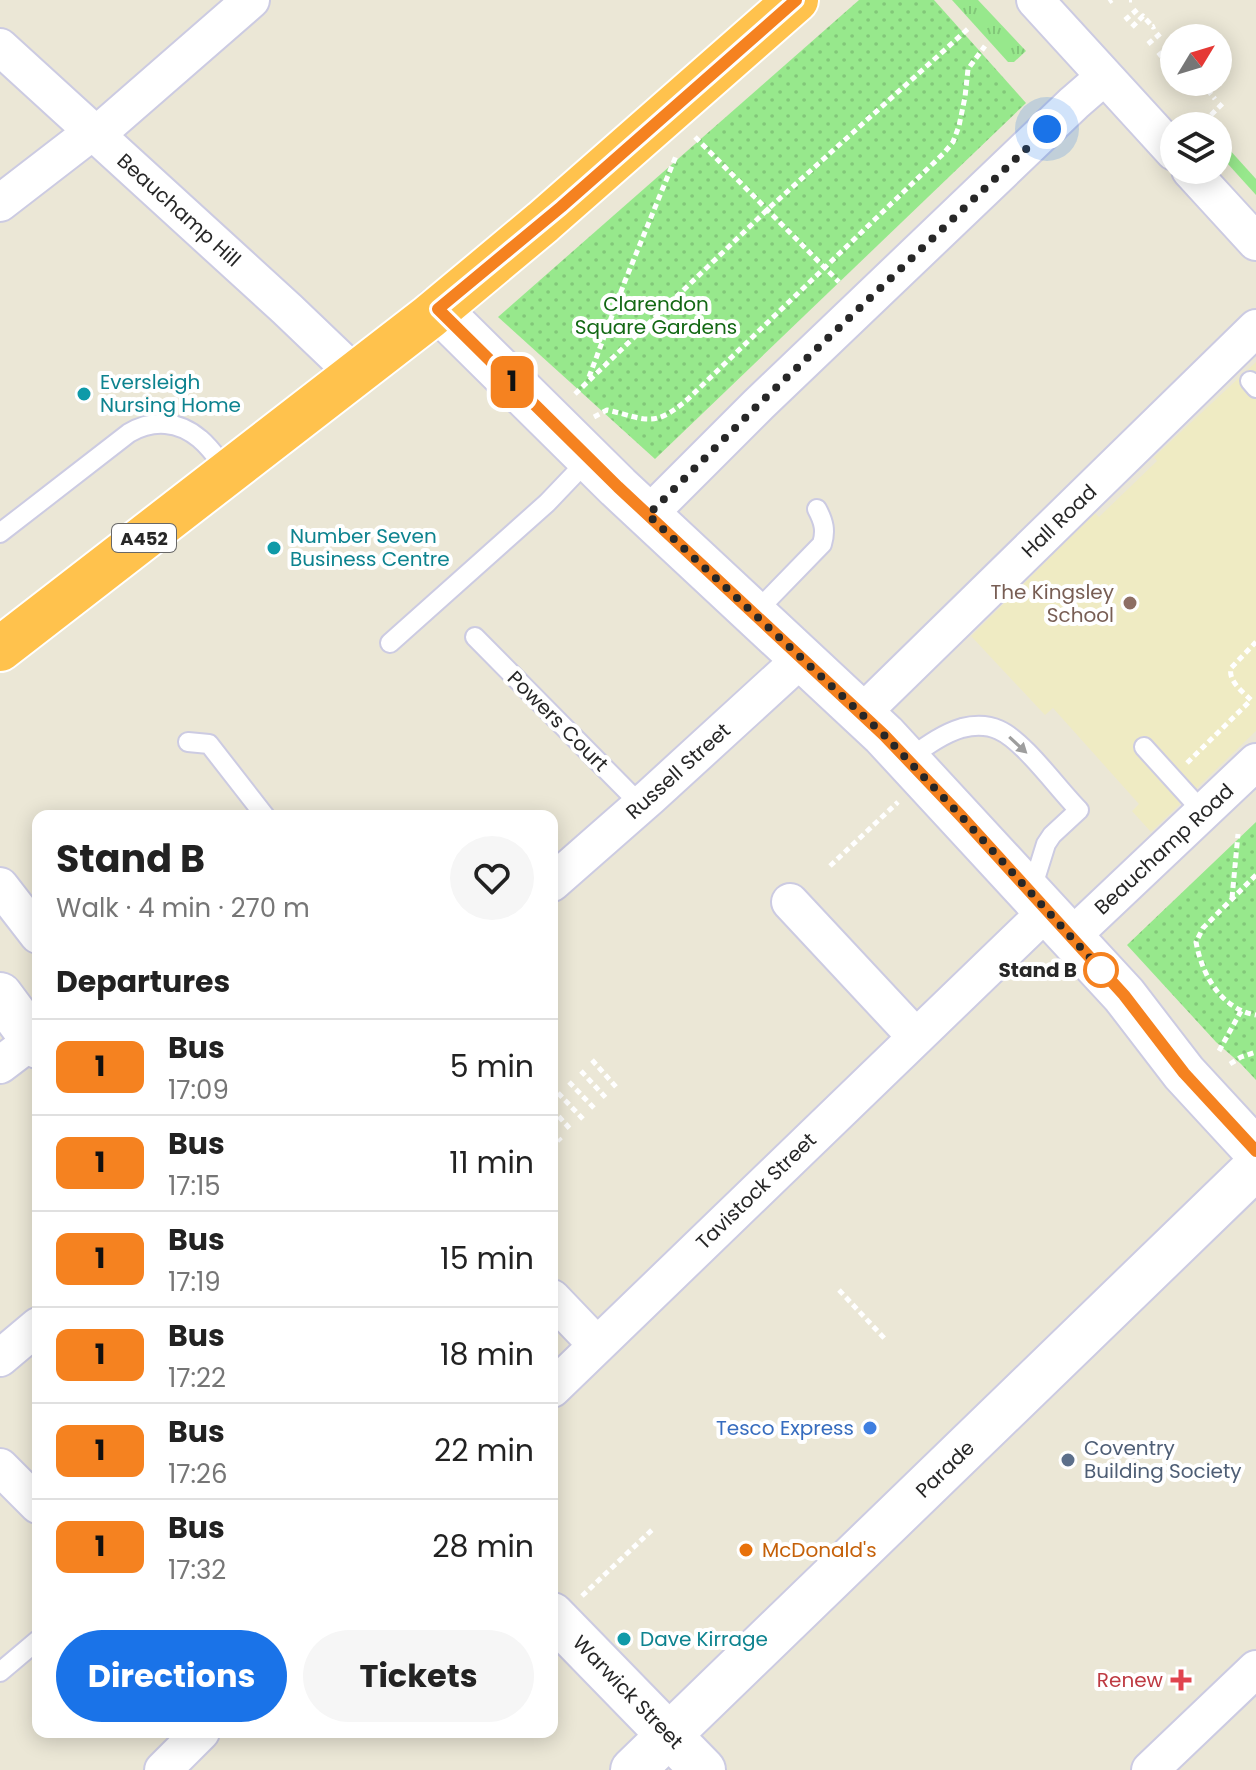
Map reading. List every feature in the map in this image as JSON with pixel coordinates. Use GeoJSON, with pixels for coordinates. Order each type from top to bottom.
{"type":"FeatureCollection","features":[{"type":"Feature","properties":{"kind":"highway","name":"A452"},"geometry":{"type":"LineString","coordinates":[[0,649],[438,309],[555,212],[796,0]]}},
{"type":"Feature","properties":{"kind":"main road"},"geometry":{"type":"LineString","coordinates":[[438,309],[591,438],[648,515],[908,759],[1124,995],[1184,1073],[1256,1151]]}},
{"type":"Feature","properties":{"kind":"main road"},"geometry":{"type":"LineString","coordinates":[[0,995],[24,1050]]}},
{"type":"Feature","properties":{"kind":"main road","name":"Parade"},"geometry":{"type":"LineString","coordinates":[[633,1770],[1256,1167]]}},
{"type":"Feature","properties":{"kind":"main road","name":"Warwick Street"},"geometry":{"type":"LineString","coordinates":[[567,1605],[669,1735],[703,1770]]}},
{"type":"Feature","properties":{"kind":"street"},"geometry":{"type":"LineString","coordinates":[[0,203],[94,134],[251,0]]}},
{"type":"Feature","properties":{"kind":"street"},"geometry":{"type":"LineString","coordinates":[[1035,0],[1160,137]]}},
{"type":"Feature","properties":{"kind":"street","name":"Beauchamp Hill"},"geometry":{"type":"LineString","coordinates":[[0,47],[356,375]]}},
{"type":"Feature","properties":{"kind":"street"},"geometry":{"type":"LineString","coordinates":[[648,515],[759,404],[1104,77]]}},
{"type":"Feature","properties":{"kind":"street"},"geometry":{"type":"LineString","coordinates":[[1203,184],[1256,242]]}},
{"type":"Feature","properties":{"kind":"street","name":"Hall Road"},"geometry":{"type":"LineString","coordinates":[[861,714],[1256,328]]}},
{"type":"Feature","properties":{"kind":"street","name":"Russell Street"},"geometry":{"type":"LineString","coordinates":[[558,878],[802,658]]}},
{"type":"Feature","properties":{"kind":"street","name":"Beauchamp Road"},"geometry":{"type":"LineString","coordinates":[[1050,913],[1203,812],[1256,762]]}},
{"type":"Feature","properties":{"kind":"street"},"geometry":{"type":"LineString","coordinates":[[0,886],[32,927]]}},
{"type":"Feature","properties":{"kind":"street"},"geometry":{"type":"LineString","coordinates":[[790,902],[916,1037]]}},
{"type":"Feature","properties":{"kind":"street","name":"Tavistock Street"},"geometry":{"type":"LineString","coordinates":[[558,1383],[916,1037],[1050,913]]}},
{"type":"Feature","properties":{"kind":"street"},"geometry":{"type":"LineString","coordinates":[[558,1304],[597,1345]]}},
{"type":"Feature","properties":{"kind":"street"},"geometry":{"type":"LineString","coordinates":[[0,1358],[32,1331]]}},
{"type":"Feature","properties":{"kind":"street"},"geometry":{"type":"LineString","coordinates":[[0,1467],[32,1499]]}},
{"type":"Feature","properties":{"kind":"street"},"geometry":{"type":"LineString","coordinates":[[1150,1770],[1256,1669]]}},
{"type":"Feature","properties":{"kind":"street"},"geometry":{"type":"LineString","coordinates":[[163,1770],[195,1738]]}},
{"type":"Feature","properties":{"kind":"lane"},"geometry":{"type":"LineString","coordinates":[[0,533],[129,433],[154,423],[178,427],[201,439],[229,473]]}},
{"type":"Feature","properties":{"kind":"lane"},"geometry":{"type":"LineString","coordinates":[[390,643],[547,503],[591,438]]}},
{"type":"Feature","properties":{"kind":"lane"},"geometry":{"type":"LineString","coordinates":[[754,614],[822,544],[825,528],[817,509]]}},
{"type":"Feature","properties":{"kind":"lane","name":"Powers Court"},"geometry":{"type":"LineString","coordinates":[[475,637],[641,805]]}},
{"type":"Feature","properties":{"kind":"lane"},"geometry":{"type":"LineString","coordinates":[[908,759],[953,731],[980,726],[1002,731],[1042,769],[1079,810],[1046,844],[1050,913]]}},
{"type":"Feature","properties":{"kind":"lane"},"geometry":{"type":"LineString","coordinates":[[188,742],[209,744],[260,810]]}},
{"type":"Feature","properties":{"kind":"lane"},"geometry":{"type":"LineString","coordinates":[[1144,747],[1203,812]]}},
{"type":"Feature","properties":{"kind":"lane"},"geometry":{"type":"LineString","coordinates":[[0,1672],[32,1645]]}},
{"type":"Feature","properties":{"kind":"path"},"geometry":{"type":"LineString","coordinates":[[1125,20],[1139,8]]}},
{"type":"Feature","properties":{"kind":"path"},"geometry":{"type":"LineString","coordinates":[[1132,27],[1143,16],[1155,26]]}},
{"type":"Feature","properties":{"kind":"path"},"geometry":{"type":"LineString","coordinates":[[572,398],[768,209],[969,28]]}},
{"type":"Feature","properties":{"kind":"path"},"geometry":{"type":"LineString","coordinates":[[1148,44],[1160,34]]}},
{"type":"Feature","properties":{"kind":"path"},"geometry":{"type":"LineString","coordinates":[[591,438],[607,410],[645,421],[679,408],[929,169],[953,142],[965,97],[968,69],[985,46]]}},
{"type":"Feature","properties":{"kind":"path"},"geometry":{"type":"LineString","coordinates":[[1214,112],[1223,103]]}},
{"type":"Feature","properties":{"kind":"path"},"geometry":{"type":"LineString","coordinates":[[694,136],[839,282]]}},
{"type":"Feature","properties":{"kind":"path"},"geometry":{"type":"LineString","coordinates":[[587,382],[678,150]]}},
{"type":"Feature","properties":{"kind":"path"},"geometry":{"type":"LineString","coordinates":[[1172,777],[1251,700],[1229,672],[1256,642]]}},
{"type":"Feature","properties":{"kind":"path"},"geometry":{"type":"LineString","coordinates":[[830,866],[898,802]]}},
{"type":"Feature","properties":{"kind":"path"},"geometry":{"type":"LineString","coordinates":[[1232,899],[1238,834]]}},
{"type":"Feature","properties":{"kind":"path"},"geometry":{"type":"LineString","coordinates":[[1256,875],[1203,928],[1196,942],[1203,970],[1215,988],[1228,1003],[1256,1015]]}},
{"type":"Feature","properties":{"kind":"path"},"geometry":{"type":"LineString","coordinates":[[1219,1051],[1241,1011]]}},
{"type":"Feature","properties":{"kind":"path"},"geometry":{"type":"LineString","coordinates":[[1230,1064],[1254,1051]]}},
{"type":"Feature","properties":{"kind":"path"},"geometry":{"type":"LineString","coordinates":[[592,1060],[617,1088]]}},
{"type":"Feature","properties":{"kind":"path"},"geometry":{"type":"LineString","coordinates":[[581,1071],[606,1098]]}},
{"type":"Feature","properties":{"kind":"path"},"geometry":{"type":"LineString","coordinates":[[569,1082],[595,1109]]}},
{"type":"Feature","properties":{"kind":"path"},"geometry":{"type":"LineString","coordinates":[[558,1093],[584,1120]]}},
{"type":"Feature","properties":{"kind":"path"},"geometry":{"type":"LineString","coordinates":[[558,1116],[572,1131]]}},
{"type":"Feature","properties":{"kind":"path"},"geometry":{"type":"LineString","coordinates":[[558,1138],[561,1141]]}},
{"type":"Feature","properties":{"kind":"path"},"geometry":{"type":"LineString","coordinates":[[839,1290],[885,1339]]}},
{"type":"Feature","properties":{"kind":"path"},"geometry":{"type":"LineString","coordinates":[[567,1605],[654,1528]]}},
{"type":"Feature","properties":{"kind":"shaded area","name":"The Kingsley School"},"geometry":{"type":"Polygon","coordinates":[[[1256,362],[1256,731],[1151,832],[1132,811],[1139,804],[1053,708],[1045,715],[971,636],[1095,513],[1099,517],[1157,461],[1154,457],[1256,362]]]}},
{"type":"Feature","properties":{"kind":"green space","name":"Clarendon Square Gardens"},"geometry":{"type":"Polygon","coordinates":[[[859,0],[934,0],[1026,103],[655,459],[498,317],[859,0]]]}},
{"type":"Feature","properties":{"kind":"green space"},"geometry":{"type":"Polygon","coordinates":[[[952,0],[978,0],[1026,51],[1014,62],[1008,62],[952,0]]]}},
{"type":"Feature","properties":{"kind":"green space"},"geometry":{"type":"Polygon","coordinates":[[[1232,152],[1256,179],[1256,195],[1232,168],[1232,152]]]}},
{"type":"Feature","properties":{"kind":"green space"},"geometry":{"type":"Polygon","coordinates":[[[1256,822],[1256,1080],[1216,1042],[1127,945],[1256,822]]]}},
{"type":"Feature","properties":{"kind":"bus line","name":"1"},"geometry":{"type":"LineString","coordinates":[[796,0],[561,207],[438,309],[618,487],[884,735],[1124,995],[1184,1073],[1256,1151]]}},
{"type":"Feature","properties":{"kind":"place","name":"Eversleigh Nursing Home"},"geometry":{"type":"Point","coordinates":[84,394]}},
{"type":"Feature","properties":{"kind":"place","name":"Number Seven Business Centre"},"geometry":{"type":"Point","coordinates":[274,548]}},
{"type":"Feature","properties":{"kind":"place","name":"The Kingsley School"},"geometry":{"type":"Point","coordinates":[1130,603]}},
{"type":"Feature","properties":{"kind":"place","name":"Stand B"},"geometry":{"type":"Point","coordinates":[1101,970]}},
{"type":"Feature","properties":{"kind":"place","name":"Tesco Express"},"geometry":{"type":"Point","coordinates":[870,1428]}},
{"type":"Feature","properties":{"kind":"place","name":"Coventry Building Society"},"geometry":{"type":"Point","coordinates":[1068,1460]}},
{"type":"Feature","properties":{"kind":"place","name":"McDonald's"},"geometry":{"type":"Point","coordinates":[746,1550]}},
{"type":"Feature","properties":{"kind":"place","name":"Dave Kirrage"},"geometry":{"type":"Point","coordinates":[624,1639]}},
{"type":"Feature","properties":{"kind":"place","name":"Renew"},"geometry":{"type":"Point","coordinates":[1181,1680]}},
{"type":"Feature","properties":{"kind":"route"},"geometry":{"type":"LineString","coordinates":[[1047,129],[759,404],[648,515],[884,735],[1101,970]]}}]}
